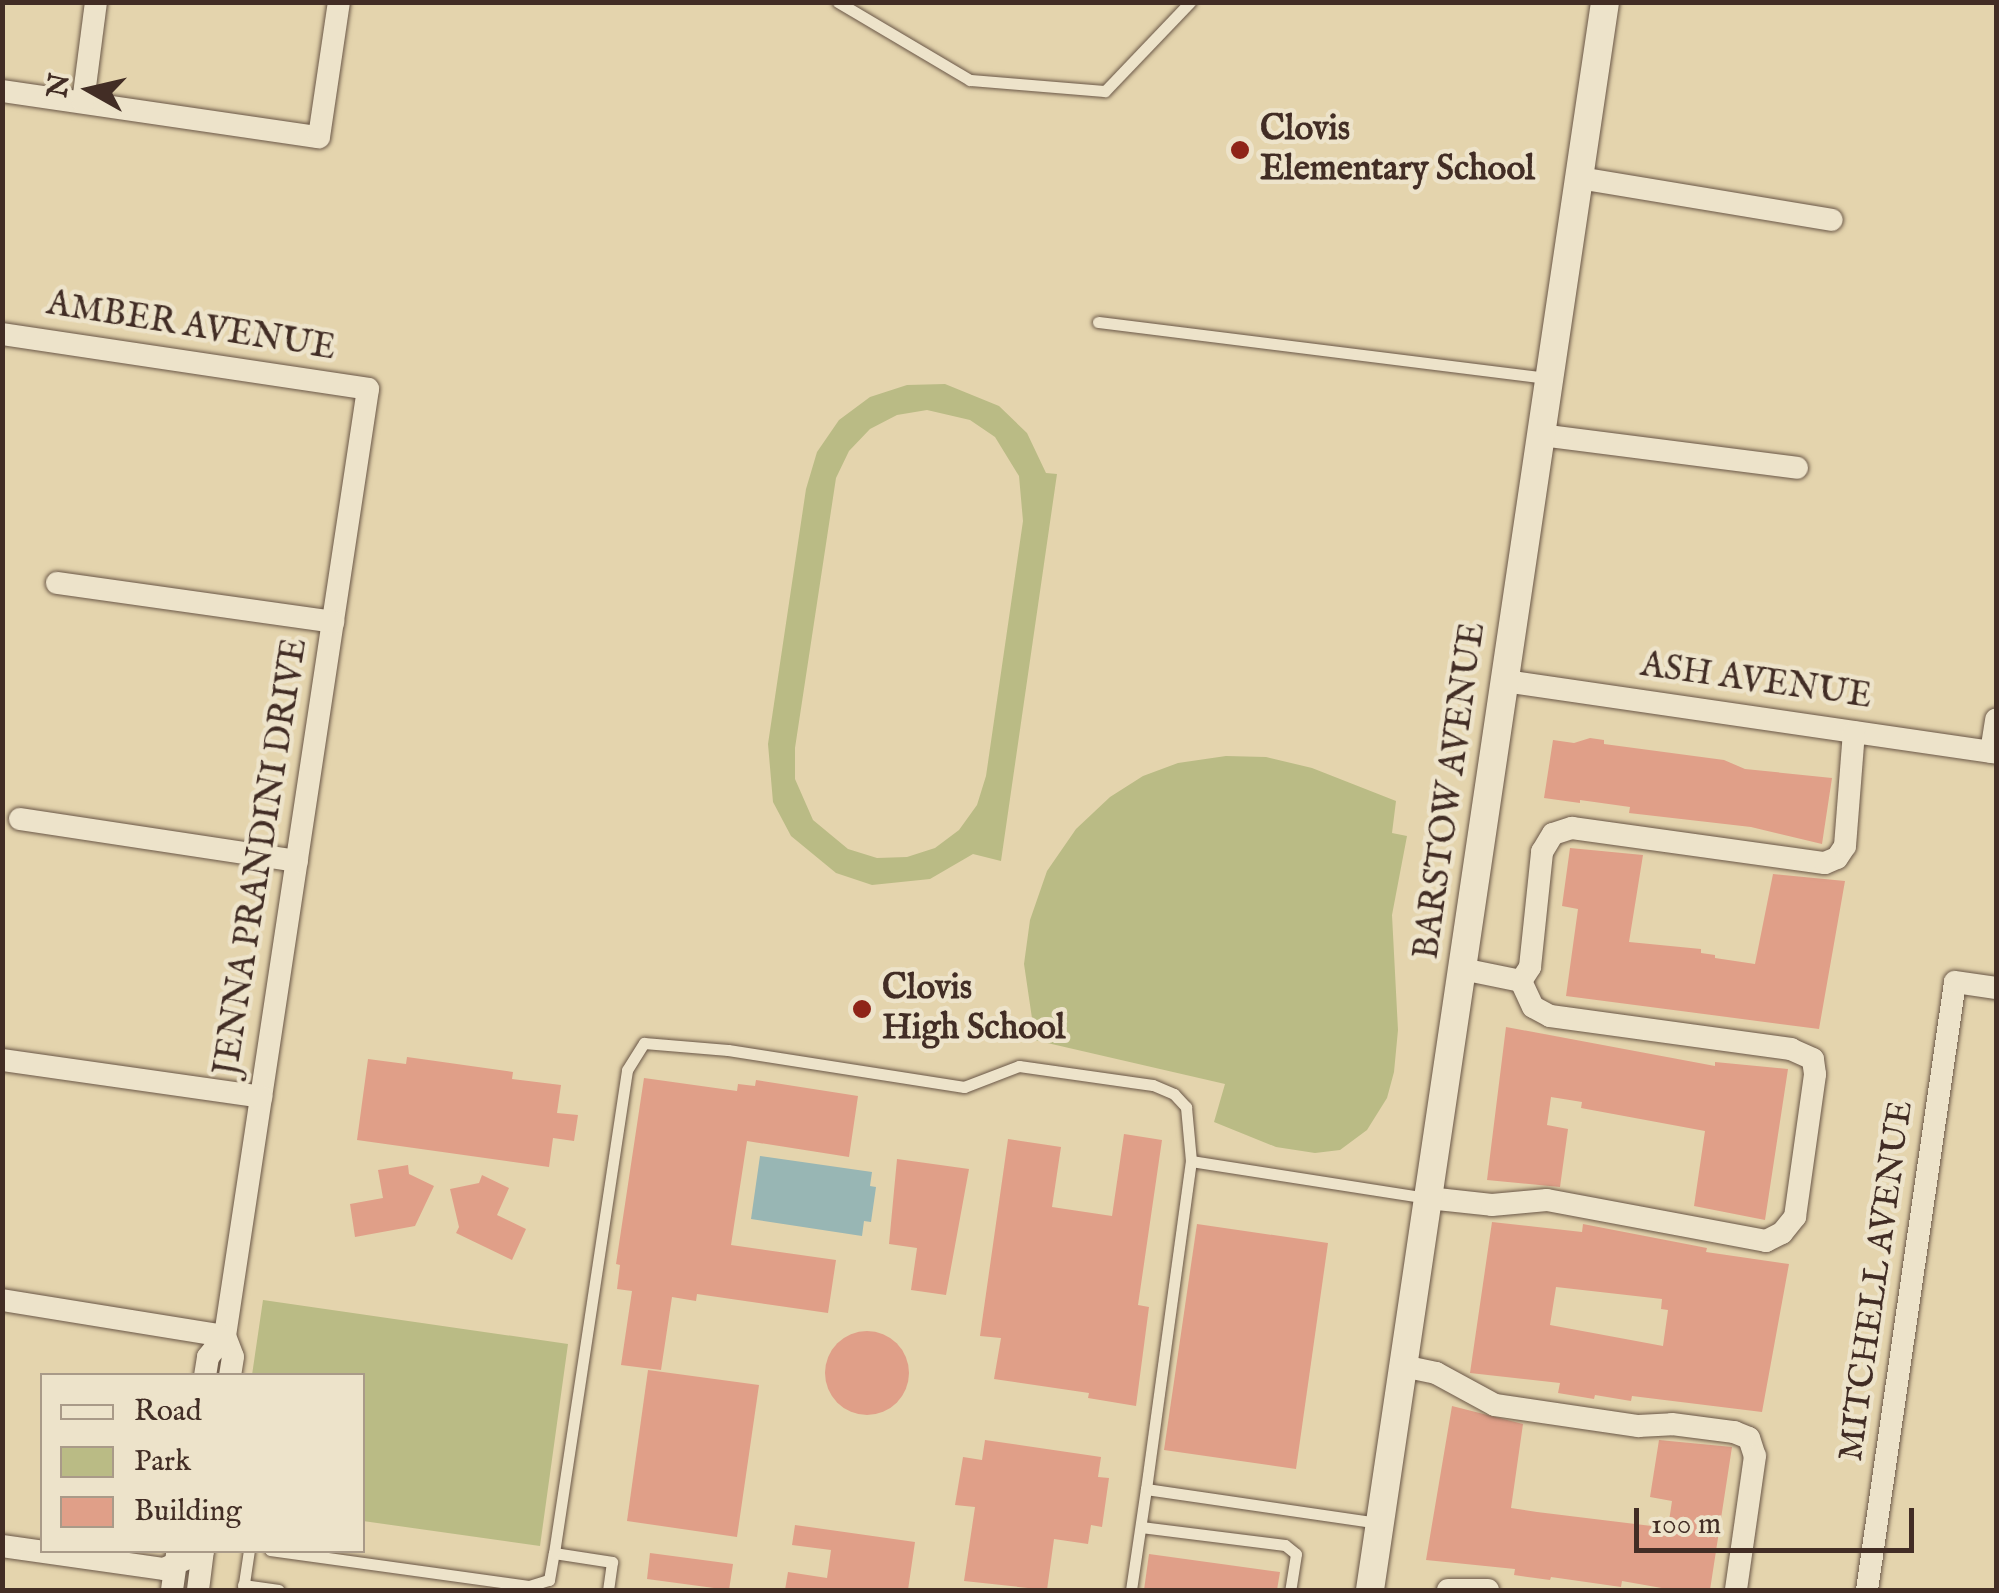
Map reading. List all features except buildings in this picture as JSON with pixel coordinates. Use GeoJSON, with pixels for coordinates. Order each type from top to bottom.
{"type":"FeatureCollection","features":[{"type":"Feature","properties":{"kind":"street"},"geometry":{"type":"LineString","coordinates":[[83,102],[96,2]]}},
{"type":"Feature","properties":{"kind":"street"},"geometry":{"type":"LineString","coordinates":[[2,91],[319,137],[340,2]]}},
{"type":"Feature","properties":{"kind":"street","name":"BARSTOW AVENUE"},"geometry":{"type":"LineString","coordinates":[[1370,1590],[1605,2]]}},
{"type":"Feature","properties":{"kind":"street"},"geometry":{"type":"LineString","coordinates":[[1579,178],[1832,220]]}},
{"type":"Feature","properties":{"kind":"street","name":"AMBER AVENUE"},"geometry":{"type":"LineString","coordinates":[[2,334],[368,389]]}},
{"type":"Feature","properties":{"kind":"street","name":"JENNA PRANDINI DRIVE"},"geometry":{"type":"LineString","coordinates":[[230,1373],[233,1357],[225,1336],[368,389]]}},
{"type":"Feature","properties":{"kind":"street"},"geometry":{"type":"LineString","coordinates":[[1541,435],[1797,468]]}},
{"type":"Feature","properties":{"kind":"street"},"geometry":{"type":"LineString","coordinates":[[58,583],[333,622]]}},
{"type":"Feature","properties":{"kind":"street","name":"ASH AVENUE"},"geometry":{"type":"LineString","coordinates":[[1505,681],[1994,753]]}},
{"type":"Feature","properties":{"kind":"street"},"geometry":{"type":"LineString","coordinates":[[1994,753],[1996,719]]}},
{"type":"Feature","properties":{"kind":"street"},"geometry":{"type":"LineString","coordinates":[[1522,981],[1530,967],[1542,852],[1553,834],[1572,828],[1825,863],[1837,858],[1845,846],[1854,732]]}},
{"type":"Feature","properties":{"kind":"street"},"geometry":{"type":"LineString","coordinates":[[20,819],[297,861]]}},
{"type":"Feature","properties":{"kind":"street"},"geometry":{"type":"LineString","coordinates":[[1462,969],[1522,981]]}},
{"type":"Feature","properties":{"kind":"street"},"geometry":{"type":"LineString","coordinates":[[1428,1198],[1492,1205],[1546,1200],[1766,1241],[1782,1233],[1795,1217],[1815,1074],[1813,1059],[1791,1049],[1550,1016],[1533,1007],[1522,981]]}},
{"type":"Feature","properties":{"kind":"street","name":"MITCHELL AVENUE"},"geometry":{"type":"LineString","coordinates":[[1867,1590],[1956,982],[1996,988]]}},
{"type":"Feature","properties":{"kind":"street"},"geometry":{"type":"LineString","coordinates":[[2,1060],[261,1096]]}},
{"type":"Feature","properties":{"kind":"street"},"geometry":{"type":"LineString","coordinates":[[2,1300],[225,1336]]}},
{"type":"Feature","properties":{"kind":"street","name":"JENNA PRANDINI DRIVE"},"geometry":{"type":"LineString","coordinates":[[205,1373],[208,1357],[225,1336]]}},
{"type":"Feature","properties":{"kind":"street"},"geometry":{"type":"LineString","coordinates":[[1403,1366],[1436,1373],[1495,1404],[1638,1426],[1672,1424],[1734,1432],[1749,1438],[1755,1456],[1736,1590]]}},
{"type":"Feature","properties":{"kind":"street"},"geometry":{"type":"LineString","coordinates":[[2,1546],[40,1551]]}},
{"type":"Feature","properties":{"kind":"street"},"geometry":{"type":"LineString","coordinates":[[51,1553],[164,1569],[177,1558]]}},
{"type":"Feature","properties":{"kind":"street"},"geometry":{"type":"LineString","coordinates":[[198,1590],[203,1553]]}},
{"type":"Feature","properties":{"kind":"street"},"geometry":{"type":"LineString","coordinates":[[172,1590],[177,1558]]}},
{"type":"Feature","properties":{"kind":"street"},"geometry":{"type":"LineString","coordinates":[[1448,1590],[1488,1590]]}},
{"type":"Feature","properties":{"kind":"lane"},"geometry":{"type":"LineString","coordinates":[[838,2],[970,80],[1105,91],[1190,2]]}},
{"type":"Feature","properties":{"kind":"lane"},"geometry":{"type":"LineString","coordinates":[[1098,322],[1550,378]]}},
{"type":"Feature","properties":{"kind":"lane"},"geometry":{"type":"LineString","coordinates":[[292,1553],[529,1586],[549,1585],[627,1070],[644,1043],[728,1050],[951,1086],[964,1086],[1019,1066],[1152,1085],[1174,1094],[1186,1107],[1192,1161],[1131,1590]]}},
{"type":"Feature","properties":{"kind":"lane"},"geometry":{"type":"LineString","coordinates":[[1192,1161],[1428,1198]]}},
{"type":"Feature","properties":{"kind":"lane"},"geometry":{"type":"LineString","coordinates":[[1146,1490],[1380,1523]]}},
{"type":"Feature","properties":{"kind":"lane"},"geometry":{"type":"LineString","coordinates":[[1141,1527],[1285,1545],[1296,1554],[1290,1590]]}},
{"type":"Feature","properties":{"kind":"lane"},"geometry":{"type":"LineString","coordinates":[[249,1553],[243,1588],[279,1590]]}},
{"type":"Feature","properties":{"kind":"lane"},"geometry":{"type":"LineString","coordinates":[[554,1553],[612,1562],[608,1590]]}},
{"type":"Feature","properties":{"kind":"green space"},"geometry":{"type":"Polygon","coordinates":[[[945,384],[999,406],[1027,433],[1046,473],[1057,474],[1001,861],[973,854],[930,879],[872,885],[836,873],[791,836],[773,802],[768,744],[806,489],[817,452],[839,420],[870,397],[907,385],[945,384]],[[927,410],[897,415],[870,429],[849,451],[836,478],[795,748],[795,779],[813,820],[848,849],[877,858],[907,857],[935,848],[959,830],[977,805],[986,776],[1023,521],[1019,476],[995,437],[970,420],[927,410]]]}},
{"type":"Feature","properties":{"kind":"green space"},"geometry":{"type":"Polygon","coordinates":[[[1226,756],[1266,757],[1312,768],[1396,801],[1392,833],[1407,836],[1392,915],[1398,1030],[1394,1072],[1387,1098],[1367,1130],[1340,1150],[1315,1153],[1276,1147],[1214,1122],[1225,1084],[1030,1039],[1033,1025],[1024,964],[1030,920],[1047,871],[1076,829],[1110,797],[1143,776],[1178,763],[1226,756]]]}},
{"type":"Feature","properties":{"kind":"green space"},"geometry":{"type":"Polygon","coordinates":[[[263,1300],[568,1344],[540,1546],[365,1521],[365,1373],[252,1373],[263,1300]]]}},
{"type":"Feature","properties":{"kind":"water"},"geometry":{"type":"Polygon","coordinates":[[[760,1156],[872,1172],[870,1186],[876,1187],[871,1222],[864,1221],[862,1236],[751,1219],[760,1156]]]}},
{"type":"Feature","properties":{"kind":"place","name":"Clovis Elementary School"},"geometry":{"type":"Point","coordinates":[1240,150]}},
{"type":"Feature","properties":{"kind":"place","name":"Clovis High School"},"geometry":{"type":"Point","coordinates":[862,1009]}}]}
